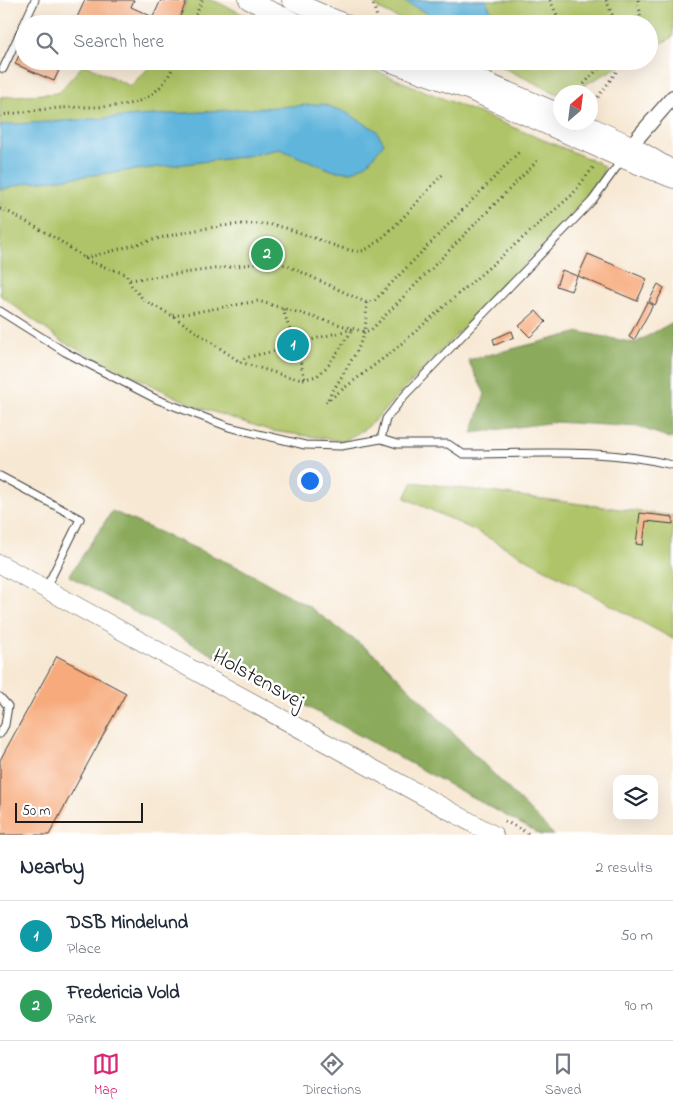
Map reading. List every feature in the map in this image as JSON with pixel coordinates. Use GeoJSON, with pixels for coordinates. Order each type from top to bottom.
{"type":"FeatureCollection","features":[{"type":"Feature","properties":{"kind":"street"},"geometry":{"type":"LineString","coordinates":[[248,0],[282,15]]}},
{"type":"Feature","properties":{"kind":"street"},"geometry":{"type":"LineString","coordinates":[[283,0],[292,15]]}},
{"type":"Feature","properties":{"kind":"street"},"geometry":{"type":"LineString","coordinates":[[291,0],[312,4],[332,15]]}},
{"type":"Feature","properties":{"kind":"street"},"geometry":{"type":"LineString","coordinates":[[301,15],[312,4]]}},
{"type":"Feature","properties":{"kind":"street"},"geometry":{"type":"LineString","coordinates":[[395,70],[470,91],[673,170]]}},
{"type":"Feature","properties":{"kind":"street"},"geometry":{"type":"LineString","coordinates":[[458,70],[553,110]]}},
{"type":"Feature","properties":{"kind":"street"},"geometry":{"type":"LineString","coordinates":[[626,152],[673,97]]}},
{"type":"Feature","properties":{"kind":"street"},"geometry":{"type":"LineString","coordinates":[[594,130],[626,152],[673,179]]}},
{"type":"Feature","properties":{"kind":"street","name":"Holstensvej"},"geometry":{"type":"LineString","coordinates":[[0,564],[494,835]]}},
{"type":"Feature","properties":{"kind":"lane"},"geometry":{"type":"LineString","coordinates":[[28,15],[35,0]]}},
{"type":"Feature","properties":{"kind":"lane"},"geometry":{"type":"LineString","coordinates":[[3,68],[15,43]]}},
{"type":"Feature","properties":{"kind":"lane"},"geometry":{"type":"LineString","coordinates":[[381,439],[386,419],[405,395],[592,201],[626,152]]}},
{"type":"Feature","properties":{"kind":"lane"},"geometry":{"type":"LineString","coordinates":[[0,311],[65,352],[156,399],[229,427],[305,445],[341,446],[381,439],[397,444],[448,444],[463,454],[606,454],[649,459],[673,465]]}},
{"type":"Feature","properties":{"kind":"lane"},"geometry":{"type":"LineString","coordinates":[[0,476],[80,519],[46,589]]}},
{"type":"Feature","properties":{"kind":"lane"},"geometry":{"type":"LineString","coordinates":[[0,697],[8,706],[5,725],[0,734]]}},
{"type":"Feature","properties":{"kind":"path"},"geometry":{"type":"LineString","coordinates":[[196,15],[202,0]]}},
{"type":"Feature","properties":{"kind":"path"},"geometry":{"type":"LineString","coordinates":[[372,0],[377,15]]}},
{"type":"Feature","properties":{"kind":"path"},"geometry":{"type":"LineString","coordinates":[[550,0],[557,15]]}},
{"type":"Feature","properties":{"kind":"path"},"geometry":{"type":"LineString","coordinates":[[606,0],[612,15]]}},
{"type":"Feature","properties":{"kind":"path"},"geometry":{"type":"LineString","coordinates":[[638,0],[640,15]]}},
{"type":"Feature","properties":{"kind":"path"},"geometry":{"type":"LineString","coordinates":[[0,115],[61,108],[126,106],[151,96],[169,78],[172,70]]}},
{"type":"Feature","properties":{"kind":"path"},"geometry":{"type":"LineString","coordinates":[[584,84],[596,70]]}},
{"type":"Feature","properties":{"kind":"path"},"geometry":{"type":"LineString","coordinates":[[598,97],[618,70]]}},
{"type":"Feature","properties":{"kind":"path"},"geometry":{"type":"LineString","coordinates":[[367,304],[375,300],[521,150]]}},
{"type":"Feature","properties":{"kind":"path"},"geometry":{"type":"LineString","coordinates":[[173,316],[258,300],[353,329],[365,332],[371,330],[537,161]]}},
{"type":"Feature","properties":{"kind":"path"},"geometry":{"type":"LineString","coordinates":[[367,304],[365,332],[357,351],[326,402],[393,351],[572,195],[597,162]]}},
{"type":"Feature","properties":{"kind":"path"},"geometry":{"type":"LineString","coordinates":[[84,258],[216,226],[264,224],[293,229],[348,250],[360,251],[381,239],[443,174]]}},
{"type":"Feature","properties":{"kind":"path"},"geometry":{"type":"LineString","coordinates":[[0,209],[57,239],[95,264],[121,272],[130,280],[132,287],[145,301],[173,316],[240,362],[289,377],[305,379],[317,376],[328,366],[353,329]]}},
{"type":"Feature","properties":{"kind":"path"},"geometry":{"type":"LineString","coordinates":[[130,280],[267,262],[286,265],[367,304]]}},
{"type":"Feature","properties":{"kind":"path"},"geometry":{"type":"LineString","coordinates":[[283,308],[292,337]]}},
{"type":"Feature","properties":{"kind":"path"},"geometry":{"type":"LineString","coordinates":[[303,342],[353,329]]}},
{"type":"Feature","properties":{"kind":"path"},"geometry":{"type":"LineString","coordinates":[[286,348],[287,341],[292,337],[299,337],[303,342],[303,349],[298,354]]}},
{"type":"Feature","properties":{"kind":"path"},"geometry":{"type":"LineString","coordinates":[[240,362],[245,358],[286,348]]}},
{"type":"Feature","properties":{"kind":"path"},"geometry":{"type":"LineString","coordinates":[[286,348],[291,353],[298,354]]}},
{"type":"Feature","properties":{"kind":"path"},"geometry":{"type":"LineString","coordinates":[[298,354],[305,379]]}},
{"type":"Feature","properties":{"kind":"green space"},"geometry":{"type":"Polygon","coordinates":[[[187,0],[212,0],[245,15],[181,15],[187,0]]]}},
{"type":"Feature","properties":{"kind":"green space"},"geometry":{"type":"Polygon","coordinates":[[[371,0],[673,0],[673,37],[658,45],[658,15],[391,15],[379,9],[371,0]]]}},
{"type":"Feature","properties":{"kind":"green space"},"geometry":{"type":"Polygon","coordinates":[[[79,70],[97,70],[130,86],[147,70],[374,70],[597,162],[604,167],[602,176],[574,212],[368,427],[344,441],[272,431],[195,406],[63,342],[0,295],[0,97],[58,93],[79,70]]]}},
{"type":"Feature","properties":{"kind":"green space"},"geometry":{"type":"Polygon","coordinates":[[[508,70],[612,70],[585,85],[553,85],[553,92],[508,70]]]}},
{"type":"Feature","properties":{"kind":"green space"},"geometry":{"type":"Polygon","coordinates":[[[673,322],[673,439],[639,427],[555,422],[472,433],[485,394],[468,360],[580,332],[635,343],[673,322]]]}},
{"type":"Feature","properties":{"kind":"green space"},"geometry":{"type":"Polygon","coordinates":[[[413,482],[673,516],[673,639],[474,530],[405,498],[413,482]]]}},
{"type":"Feature","properties":{"kind":"green space"},"geometry":{"type":"Polygon","coordinates":[[[112,511],[242,569],[308,606],[379,658],[554,835],[541,835],[69,576],[112,511]]]}},
{"type":"Feature","properties":{"kind":"water"},"geometry":{"type":"Polygon","coordinates":[[[401,0],[486,0],[493,15],[431,15],[401,0]]]}},
{"type":"Feature","properties":{"kind":"water"},"geometry":{"type":"Polygon","coordinates":[[[323,104],[345,112],[376,130],[384,143],[368,163],[352,172],[334,171],[279,149],[242,157],[27,183],[0,190],[0,125],[323,104]]]}},
{"type":"Feature","properties":{"kind":"building"},"geometry":{"type":"Polygon","coordinates":[[[85,0],[134,0],[131,7],[149,15],[78,15],[85,0]]]}},
{"type":"Feature","properties":{"kind":"building"},"geometry":{"type":"Polygon","coordinates":[[[161,0],[186,2],[181,15],[154,15],[161,0]]]}},
{"type":"Feature","properties":{"kind":"building"},"geometry":{"type":"Polygon","coordinates":[[[29,70],[59,70],[54,81],[29,70]]]}},
{"type":"Feature","properties":{"kind":"building"},"geometry":{"type":"Polygon","coordinates":[[[588,254],[647,279],[637,301],[578,276],[588,254]]]}},
{"type":"Feature","properties":{"kind":"building"},"geometry":{"type":"Polygon","coordinates":[[[562,270],[577,276],[571,291],[556,286],[562,270]]]}},
{"type":"Feature","properties":{"kind":"building"},"geometry":{"type":"Polygon","coordinates":[[[658,284],[664,288],[655,305],[649,301],[658,284]]]}},
{"type":"Feature","properties":{"kind":"building"},"geometry":{"type":"Polygon","coordinates":[[[647,302],[653,305],[634,340],[629,337],[647,302]]]}},
{"type":"Feature","properties":{"kind":"building"},"geometry":{"type":"Polygon","coordinates":[[[536,311],[546,322],[530,337],[519,326],[536,311]]]}},
{"type":"Feature","properties":{"kind":"building"},"geometry":{"type":"Polygon","coordinates":[[[512,331],[514,337],[495,345],[493,339],[512,331]]]}},
{"type":"Feature","properties":{"kind":"building"},"geometry":{"type":"Polygon","coordinates":[[[640,513],[673,517],[673,524],[646,521],[643,545],[636,544],[640,513]]]}},
{"type":"Feature","properties":{"kind":"building"},"geometry":{"type":"Polygon","coordinates":[[[57,656],[126,693],[49,835],[0,835],[0,760],[57,656]]]}},
{"type":"Feature","properties":{"kind":"place","name":"Fredericia Vold"},"geometry":{"type":"Point","coordinates":[267,254]}},
{"type":"Feature","properties":{"kind":"place","name":"DSB Mindelund"},"geometry":{"type":"Point","coordinates":[293,345]}}]}
